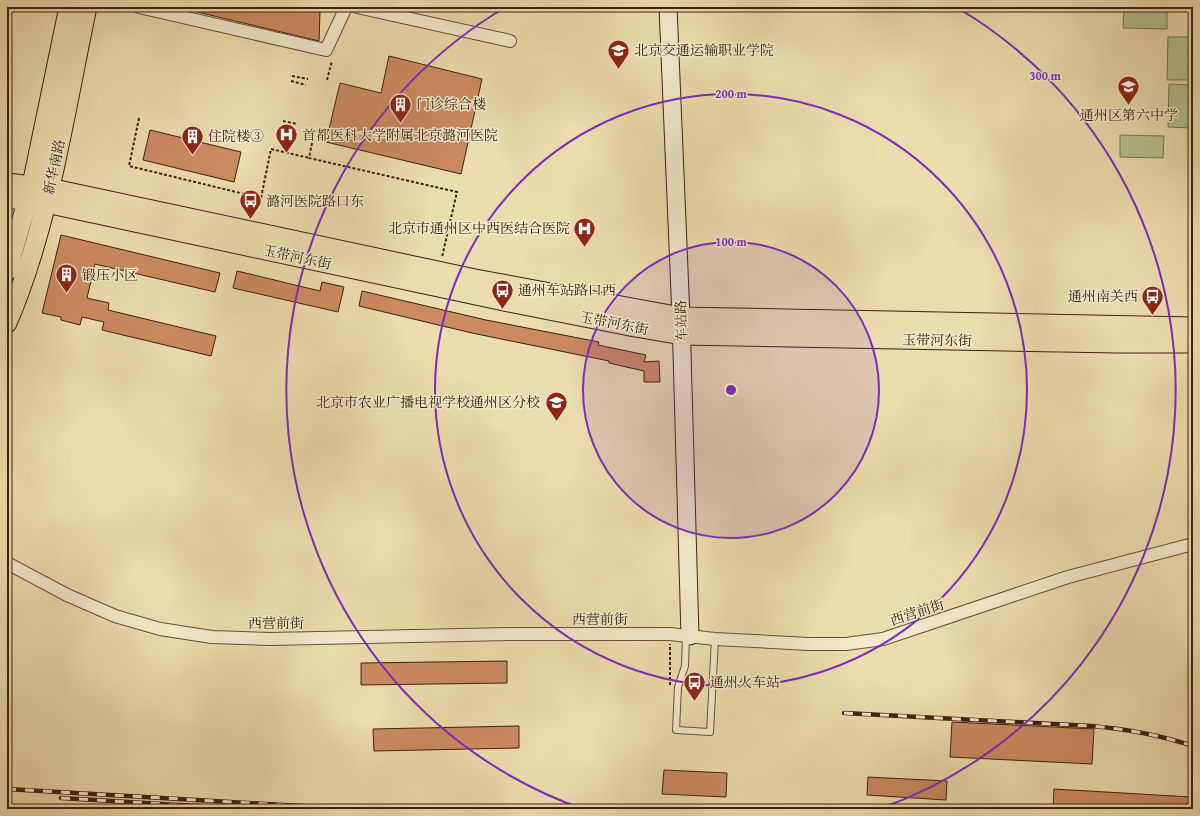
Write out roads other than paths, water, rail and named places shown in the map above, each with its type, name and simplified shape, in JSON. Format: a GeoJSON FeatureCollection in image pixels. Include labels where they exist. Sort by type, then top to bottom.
{"type":"FeatureCollection","features":[{"type":"Feature","properties":{"kind":"main road","name":"新华南路"},"geometry":{"type":"LineString","coordinates":[[7,323],[18,298],[39,194],[69,7]]}},
{"type":"Feature","properties":{"kind":"main road","name":"新华南路"},"geometry":{"type":"LineString","coordinates":[[7,271],[39,194],[87,7]]}},
{"type":"Feature","properties":{"kind":"main road"},"geometry":{"type":"LineString","coordinates":[[7,183],[39,194]]}},
{"type":"Feature","properties":{"kind":"main road"},"geometry":{"type":"LineString","coordinates":[[7,198],[39,194]]}},
{"type":"Feature","properties":{"kind":"main road","name":"玉带河东街"},"geometry":{"type":"LineString","coordinates":[[39,194],[504,301],[643,329],[681,326],[1193,327]]}},
{"type":"Feature","properties":{"kind":"main road","name":"玉带河东街"},"geometry":{"type":"LineString","coordinates":[[681,326],[1117,344],[1193,343]]}},
{"type":"Feature","properties":{"kind":"street"},"geometry":{"type":"LineString","coordinates":[[139,7],[329,55],[346,7]]}},
{"type":"Feature","properties":{"kind":"street"},"geometry":{"type":"LineString","coordinates":[[357,7],[510,41]]}},
{"type":"Feature","properties":{"kind":"street","name":"车站路"},"geometry":{"type":"LineString","coordinates":[[668,7],[681,326],[688,636]]}},
{"type":"Feature","properties":{"kind":"street","name":"西营前街"},"geometry":{"type":"LineString","coordinates":[[7,563],[67,595],[114,616],[160,629],[212,637],[270,639],[510,634],[688,636],[808,644],[846,644],[883,639],[1068,577],[1193,544]]}},
{"type":"Feature","properties":{"kind":"lane"},"geometry":{"type":"LineString","coordinates":[[688,636],[685,666],[678,687],[676,730],[710,732],[715,639]]}},
{"type":"Feature","properties":{"kind":"railway"},"geometry":{"type":"LineString","coordinates":[[844,713],[1091,726],[1143,733],[1193,746]]}},
{"type":"Feature","properties":{"kind":"railway"},"geometry":{"type":"LineString","coordinates":[[7,789],[353,809]]}},
{"type":"Feature","properties":{"kind":"railway"},"geometry":{"type":"LineString","coordinates":[[61,798],[247,809]]}},
{"type":"Feature","properties":{"kind":"place","name":"北京交通运输职业学院"},"geometry":{"type":"Point","coordinates":[619,70]}},
{"type":"Feature","properties":{"kind":"place","name":"通州区第六中学"},"geometry":{"type":"Point","coordinates":[1129,106]}},
{"type":"Feature","properties":{"kind":"place","name":"门诊综合楼"},"geometry":{"type":"Point","coordinates":[401,124]}},
{"type":"Feature","properties":{"kind":"place","name":"首都医科大学附属北京潞河医院"},"geometry":{"type":"Point","coordinates":[287,154]}},
{"type":"Feature","properties":{"kind":"place","name":"住院楼③"},"geometry":{"type":"Point","coordinates":[192,156]}},
{"type":"Feature","properties":{"kind":"place","name":"潞河医院路口东"},"geometry":{"type":"Point","coordinates":[251,220]}},
{"type":"Feature","properties":{"kind":"place","name":"北京市通州区中西医结合医院"},"geometry":{"type":"Point","coordinates":[585,248]}},
{"type":"Feature","properties":{"kind":"place","name":"锻压小区"},"geometry":{"type":"Point","coordinates":[67,294]}},
{"type":"Feature","properties":{"kind":"place","name":"通州车站路口西"},"geometry":{"type":"Point","coordinates":[502,310]}},
{"type":"Feature","properties":{"kind":"place","name":"通州南关西"},"geometry":{"type":"Point","coordinates":[1153,316]}},
{"type":"Feature","properties":{"kind":"place","name":"北京市农业广播电视学校通州区分校"},"geometry":{"type":"Point","coordinates":[556,422]}},
{"type":"Feature","properties":{"kind":"place","name":"通州火车站"},"geometry":{"type":"Point","coordinates":[694,702]}}]}
